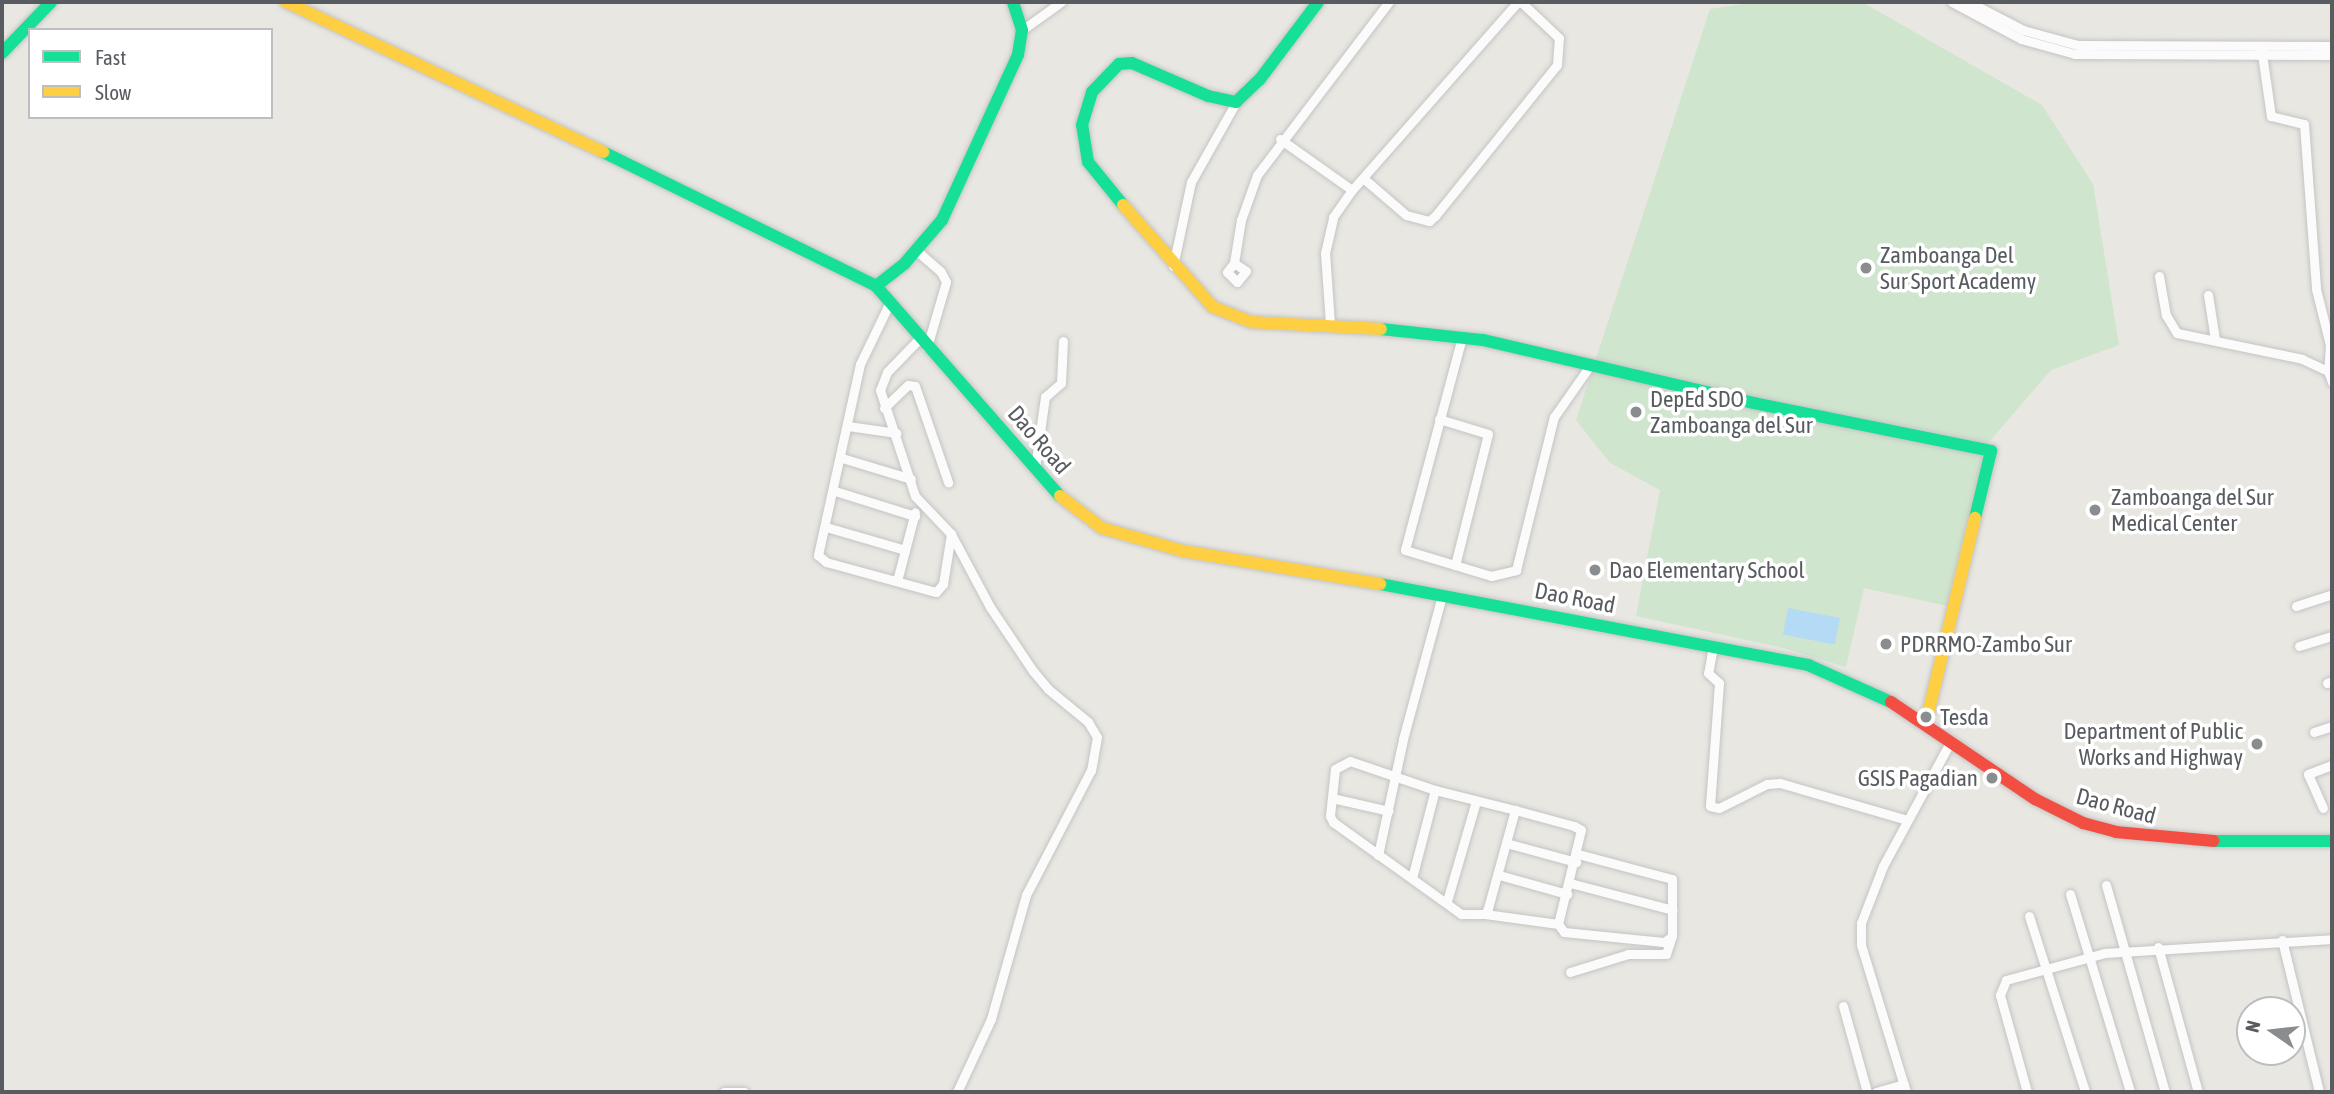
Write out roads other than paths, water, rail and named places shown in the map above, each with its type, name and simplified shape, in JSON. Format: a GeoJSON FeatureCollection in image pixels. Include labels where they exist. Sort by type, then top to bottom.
{"type":"FeatureCollection","features":[{"type":"Feature","properties":{"kind":"street"},"geometry":{"type":"LineString","coordinates":[[2,54],[51,2]]}},
{"type":"Feature","properties":{"kind":"street"},"geometry":{"type":"LineString","coordinates":[[286,2],[790,241],[876,286],[917,251],[942,220],[1016,63],[1022,30],[1013,2]]}},
{"type":"Feature","properties":{"kind":"street"},"geometry":{"type":"LineString","coordinates":[[1022,30],[1061,2]]}},
{"type":"Feature","properties":{"kind":"street"},"geometry":{"type":"LineString","coordinates":[[1173,266],[1191,182],[1236,102],[1260,79],[1318,2]]}},
{"type":"Feature","properties":{"kind":"street"},"geometry":{"type":"LineString","coordinates":[[1234,263],[1248,195],[1280,139],[1390,2]]}},
{"type":"Feature","properties":{"kind":"street"},"geometry":{"type":"LineString","coordinates":[[1331,324],[1325,240],[1333,218],[1352,190],[1520,2],[1559,38],[1558,65],[1429,221],[1406,215],[1363,178]]}},
{"type":"Feature","properties":{"kind":"street"},"geometry":{"type":"LineString","coordinates":[[1952,2],[2021,39],[2075,54],[2332,46]]}},
{"type":"Feature","properties":{"kind":"street"},"geometry":{"type":"LineString","coordinates":[[1969,2],[2024,30],[2078,45],[2261,49],[2332,55]]}},
{"type":"Feature","properties":{"kind":"street"},"geometry":{"type":"LineString","coordinates":[[2261,49],[2271,116],[2304,124],[2316,289],[2330,345],[2328,371],[2332,382]]}},
{"type":"Feature","properties":{"kind":"street"},"geometry":{"type":"LineString","coordinates":[[1236,102],[1125,63],[1102,79],[1085,108],[1081,138],[1088,162],[1173,266],[1203,299],[1235,318],[1462,337],[1589,367],[1992,451],[1926,722]]}},
{"type":"Feature","properties":{"kind":"street"},"geometry":{"type":"LineString","coordinates":[[1280,139],[1352,190]]}},
{"type":"Feature","properties":{"kind":"street"},"geometry":{"type":"LineString","coordinates":[[917,251],[941,272],[946,282],[923,342],[882,381],[884,408],[896,433],[918,501],[951,534],[990,607],[1033,671],[1094,728],[1097,737],[1091,770],[1026,895],[986,1031],[957,1092]]}},
{"type":"Feature","properties":{"kind":"street"},"geometry":{"type":"LineString","coordinates":[[2159,276],[2173,330],[2302,359],[2328,371]]}},
{"type":"Feature","properties":{"kind":"street","name":"Dao Road"},"geometry":{"type":"LineString","coordinates":[[876,286],[1035,468],[1086,520],[1124,536],[1183,551],[1442,595],[1713,646],[1838,675],[1926,722],[2035,799],[2083,823],[2116,832],[2172,840],[2332,841]]}},
{"type":"Feature","properties":{"kind":"street"},"geometry":{"type":"LineString","coordinates":[[2208,295],[2215,339]]}},
{"type":"Feature","properties":{"kind":"street"},"geometry":{"type":"LineString","coordinates":[[890,302],[866,346],[835,492],[818,551],[821,560],[939,591],[951,534]]}},
{"type":"Feature","properties":{"kind":"street"},"geometry":{"type":"LineString","coordinates":[[1462,337],[1405,550],[1500,577],[1516,570],[1554,417],[1589,367]]}},
{"type":"Feature","properties":{"kind":"street"},"geometry":{"type":"LineString","coordinates":[[1035,468],[1045,397],[1062,383],[1063,341]]}},
{"type":"Feature","properties":{"kind":"street"},"geometry":{"type":"LineString","coordinates":[[884,408],[908,386],[915,386],[948,482]]}},
{"type":"Feature","properties":{"kind":"street"},"geometry":{"type":"LineString","coordinates":[[1439,419],[1488,434],[1455,565]]}},
{"type":"Feature","properties":{"kind":"street"},"geometry":{"type":"LineString","coordinates":[[848,426],[896,433]]}},
{"type":"Feature","properties":{"kind":"street"},"geometry":{"type":"LineString","coordinates":[[842,458],[911,479]]}},
{"type":"Feature","properties":{"kind":"street"},"geometry":{"type":"LineString","coordinates":[[835,492],[915,516]]}},
{"type":"Feature","properties":{"kind":"street"},"geometry":{"type":"LineString","coordinates":[[897,581],[918,501]]}},
{"type":"Feature","properties":{"kind":"street"},"geometry":{"type":"LineString","coordinates":[[825,527],[905,550]]}},
{"type":"Feature","properties":{"kind":"street"},"geometry":{"type":"LineString","coordinates":[[2296,606],[2332,594]]}},
{"type":"Feature","properties":{"kind":"street"},"geometry":{"type":"LineString","coordinates":[[1378,855],[1442,595]]}},
{"type":"Feature","properties":{"kind":"street"},"geometry":{"type":"LineString","coordinates":[[2299,646],[2332,636]]}},
{"type":"Feature","properties":{"kind":"street"},"geometry":{"type":"LineString","coordinates":[[1713,646],[1708,673],[1719,683],[1710,806],[1719,808],[1768,784],[1780,783],[1908,820]]}},
{"type":"Feature","properties":{"kind":"street"},"geometry":{"type":"LineString","coordinates":[[2314,732],[2332,726]]}},
{"type":"Feature","properties":{"kind":"street"},"geometry":{"type":"LineString","coordinates":[[1876,1092],[1905,1088],[1860,933],[1866,907],[1908,820],[1951,741]]}},
{"type":"Feature","properties":{"kind":"street"},"geometry":{"type":"LineString","coordinates":[[1558,924],[1583,837],[1579,827],[1435,790],[1350,761],[1340,763],[1335,769],[1330,819],[1447,901],[1461,914],[1485,914],[1558,924],[1564,932],[1671,939]]}},
{"type":"Feature","properties":{"kind":"street"},"geometry":{"type":"LineString","coordinates":[[2323,808],[2308,774],[2332,765]]}},
{"type":"Feature","properties":{"kind":"street"},"geometry":{"type":"LineString","coordinates":[[1412,878],[1435,790]]}},
{"type":"Feature","properties":{"kind":"street"},"geometry":{"type":"LineString","coordinates":[[1332,798],[1389,811]]}},
{"type":"Feature","properties":{"kind":"street"},"geometry":{"type":"LineString","coordinates":[[1447,901],[1476,801]]}},
{"type":"Feature","properties":{"kind":"street"},"geometry":{"type":"LineString","coordinates":[[1485,914],[1499,874],[1515,810]]}},
{"type":"Feature","properties":{"kind":"street"},"geometry":{"type":"LineString","coordinates":[[1507,843],[1672,879],[1671,939],[1666,954],[1628,954],[1570,972]]}},
{"type":"Feature","properties":{"kind":"street"},"geometry":{"type":"LineString","coordinates":[[1499,874],[1567,894]]}},
{"type":"Feature","properties":{"kind":"street"},"geometry":{"type":"LineString","coordinates":[[1570,883],[1673,910]]}},
{"type":"Feature","properties":{"kind":"street"},"geometry":{"type":"LineString","coordinates":[[2106,885],[2165,1092]]}},
{"type":"Feature","properties":{"kind":"street"},"geometry":{"type":"LineString","coordinates":[[2070,894],[2130,1092]]}},
{"type":"Feature","properties":{"kind":"street"},"geometry":{"type":"LineString","coordinates":[[2029,916],[2048,967],[2085,1092]]}},
{"type":"Feature","properties":{"kind":"street"},"geometry":{"type":"LineString","coordinates":[[2027,1092],[2000,985],[2090,955],[2125,950],[2332,939]]}},
{"type":"Feature","properties":{"kind":"street"},"geometry":{"type":"LineString","coordinates":[[2282,940],[2319,1092]]}},
{"type":"Feature","properties":{"kind":"street"},"geometry":{"type":"LineString","coordinates":[[2158,947],[2198,1092]]}},
{"type":"Feature","properties":{"kind":"street"},"geometry":{"type":"LineString","coordinates":[[1843,1006],[1867,1092]]}},
{"type":"Feature","properties":{"kind":"street"},"geometry":{"type":"LineString","coordinates":[[724,1092],[744,1092]]}},
{"type":"Feature","properties":{"kind":"water"},"geometry":{"type":"Polygon","coordinates":[[[1788,608],[1840,618],[1835,645],[1783,635],[1788,608]]]}},
{"type":"Feature","properties":{"kind":"place","name":"Zamboanga Del Sur Sport Academy"},"geometry":{"type":"Point","coordinates":[1866,268]}},
{"type":"Feature","properties":{"kind":"place","name":"DepEd SDO Zamboanga del Sur"},"geometry":{"type":"Point","coordinates":[1636,412]}},
{"type":"Feature","properties":{"kind":"place","name":"Zamboanga del Sur Medical Center"},"geometry":{"type":"Point","coordinates":[2095,510]}},
{"type":"Feature","properties":{"kind":"place","name":"Dao Elementary School"},"geometry":{"type":"Point","coordinates":[1595,570]}},
{"type":"Feature","properties":{"kind":"place","name":"PDRRMO-Zambo Sur"},"geometry":{"type":"Point","coordinates":[1886,644]}},
{"type":"Feature","properties":{"kind":"place","name":"Tesda"},"geometry":{"type":"Point","coordinates":[1926,717]}},
{"type":"Feature","properties":{"kind":"place","name":"Department of Public Works and Highway"},"geometry":{"type":"Point","coordinates":[2257,744]}},
{"type":"Feature","properties":{"kind":"place","name":"GSIS Pagadian"},"geometry":{"type":"Point","coordinates":[1992,778]}}]}
